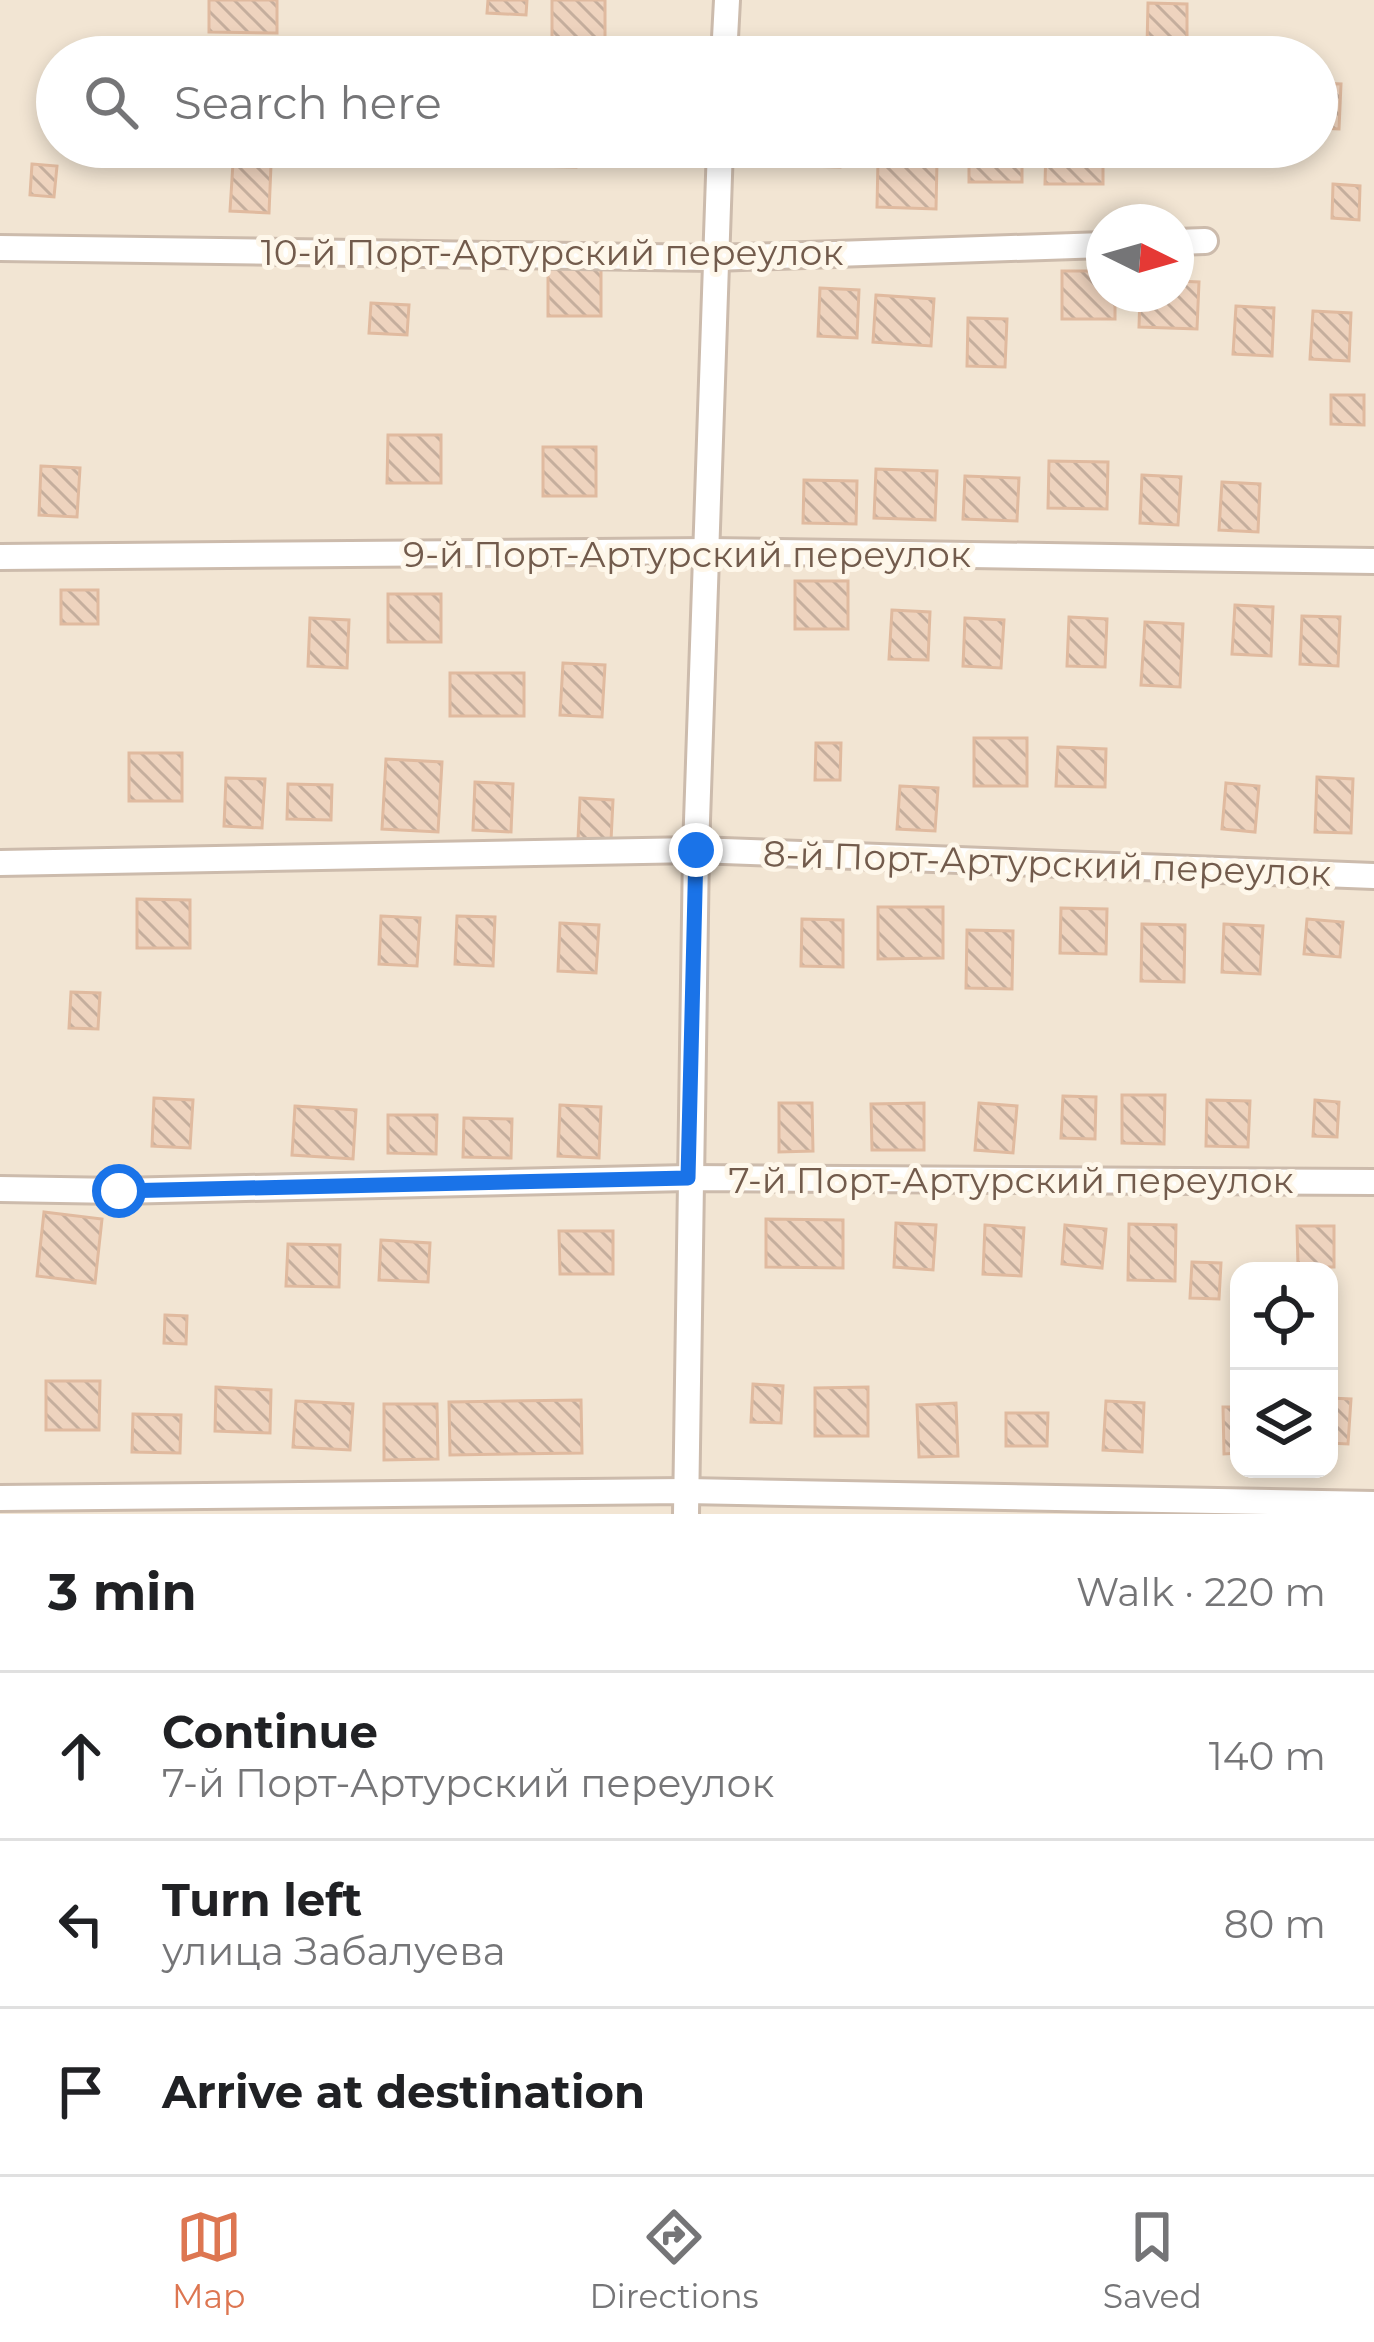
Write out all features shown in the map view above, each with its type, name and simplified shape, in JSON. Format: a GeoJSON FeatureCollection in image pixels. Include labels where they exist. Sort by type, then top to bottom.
{"type":"FeatureCollection","features":[{"type":"Feature","properties":{"kind":"street"},"geometry":{"type":"LineString","coordinates":[[725,36],[727,0]]}},
{"type":"Feature","properties":{"kind":"street"},"geometry":{"type":"LineString","coordinates":[[686,1503],[696,850],[719,168]]}},
{"type":"Feature","properties":{"kind":"street"},"geometry":{"type":"LineString","coordinates":[[1194,242],[1204,242]]}},
{"type":"Feature","properties":{"kind":"street","name":"10-й Порт-Артурский переулок"},"geometry":{"type":"LineString","coordinates":[[0,248],[715,258],[1086,246]]}},
{"type":"Feature","properties":{"kind":"street","name":"9-й Порт-Артурский переулок"},"geometry":{"type":"LineString","coordinates":[[0,557],[708,551],[1374,561]]}},
{"type":"Feature","properties":{"kind":"street","name":"8-й Порт-Артурский переулок"},"geometry":{"type":"LineString","coordinates":[[0,863],[696,850],[1374,876]]}},
{"type":"Feature","properties":{"kind":"street","name":"7-й Порт-Артурский переулок"},"geometry":{"type":"LineString","coordinates":[[0,1190],[688,1178],[1374,1182]]}},
{"type":"Feature","properties":{"kind":"street"},"geometry":{"type":"LineString","coordinates":[[0,1498],[1374,1504]]}},
{"type":"Feature","properties":{"kind":"shaded area"},"geometry":{"type":"Polygon","coordinates":[[[0,0],[1374,0],[1374,1514],[0,1514],[0,0]]]}},
{"type":"Feature","properties":{"kind":"building"},"geometry":{"type":"Polygon","coordinates":[[[209,0],[277,0],[277,33],[209,32],[209,0]]]}},
{"type":"Feature","properties":{"kind":"building"},"geometry":{"type":"Polygon","coordinates":[[[488,0],[527,0],[526,15],[487,13],[488,0]]]}},
{"type":"Feature","properties":{"kind":"building"},"geometry":{"type":"Polygon","coordinates":[[[552,0],[605,0],[605,36],[552,36],[552,0]]]}},
{"type":"Feature","properties":{"kind":"building"},"geometry":{"type":"Polygon","coordinates":[[[1148,3],[1187,4],[1187,36],[1147,36],[1148,3]]]}},
{"type":"Feature","properties":{"kind":"building"},"geometry":{"type":"Polygon","coordinates":[[[1338,84],[1341,84],[1338,129],[1338,84]]]}},
{"type":"Feature","properties":{"kind":"building"},"geometry":{"type":"Polygon","coordinates":[[[32,164],[57,168],[54,197],[30,195],[32,164]]]}},
{"type":"Feature","properties":{"kind":"building"},"geometry":{"type":"Polygon","coordinates":[[[233,168],[271,168],[269,213],[230,211],[233,168]]]}},
{"type":"Feature","properties":{"kind":"building"},"geometry":{"type":"Polygon","coordinates":[[[878,168],[937,168],[936,209],[877,207],[878,168]]]}},
{"type":"Feature","properties":{"kind":"building"},"geometry":{"type":"Polygon","coordinates":[[[969,168],[1022,168],[1022,182],[969,182],[969,168]]]}},
{"type":"Feature","properties":{"kind":"building"},"geometry":{"type":"Polygon","coordinates":[[[1045,168],[1103,168],[1103,184],[1045,184],[1045,168]]]}},
{"type":"Feature","properties":{"kind":"building"},"geometry":{"type":"Polygon","coordinates":[[[1333,184],[1360,186],[1359,220],[1332,218],[1333,184]]]}},
{"type":"Feature","properties":{"kind":"building"},"geometry":{"type":"Polygon","coordinates":[[[548,267],[601,267],[601,316],[548,316],[548,267]]]}},
{"type":"Feature","properties":{"kind":"building"},"geometry":{"type":"Polygon","coordinates":[[[1062,271],[1086,271],[1086,312],[1115,312],[1115,319],[1062,319],[1062,271]]]}},
{"type":"Feature","properties":{"kind":"building"},"geometry":{"type":"Polygon","coordinates":[[[1194,282],[1199,282],[1197,329],[1139,327],[1139,312],[1194,312],[1194,282]]]}},
{"type":"Feature","properties":{"kind":"building"},"geometry":{"type":"Polygon","coordinates":[[[820,288],[859,290],[857,338],[818,336],[820,288]]]}},
{"type":"Feature","properties":{"kind":"building"},"geometry":{"type":"Polygon","coordinates":[[[876,295],[934,299],[931,346],[873,342],[876,295]]]}},
{"type":"Feature","properties":{"kind":"building"},"geometry":{"type":"Polygon","coordinates":[[[371,303],[409,305],[407,335],[369,333],[371,303]]]}},
{"type":"Feature","properties":{"kind":"building"},"geometry":{"type":"Polygon","coordinates":[[[1236,306],[1274,308],[1272,356],[1233,354],[1236,306]]]}},
{"type":"Feature","properties":{"kind":"building"},"geometry":{"type":"Polygon","coordinates":[[[1313,311],[1351,313],[1349,361],[1310,359],[1313,311]]]}},
{"type":"Feature","properties":{"kind":"building"},"geometry":{"type":"Polygon","coordinates":[[[968,318],[1007,319],[1005,367],[967,366],[968,318]]]}},
{"type":"Feature","properties":{"kind":"building"},"geometry":{"type":"Polygon","coordinates":[[[1331,395],[1364,395],[1364,425],[1331,424],[1331,395]]]}},
{"type":"Feature","properties":{"kind":"building"},"geometry":{"type":"Polygon","coordinates":[[[388,435],[441,435],[441,483],[387,483],[388,435]]]}},
{"type":"Feature","properties":{"kind":"building"},"geometry":{"type":"Polygon","coordinates":[[[543,447],[596,447],[596,496],[543,496],[543,447]]]}},
{"type":"Feature","properties":{"kind":"building"},"geometry":{"type":"Polygon","coordinates":[[[1049,461],[1108,462],[1107,509],[1048,508],[1049,461]]]}},
{"type":"Feature","properties":{"kind":"building"},"geometry":{"type":"Polygon","coordinates":[[[41,466],[80,468],[77,517],[39,515],[41,466]]]}},
{"type":"Feature","properties":{"kind":"building"},"geometry":{"type":"Polygon","coordinates":[[[876,469],[937,471],[935,520],[874,518],[876,469]]]}},
{"type":"Feature","properties":{"kind":"building"},"geometry":{"type":"Polygon","coordinates":[[[1142,475],[1181,477],[1178,525],[1140,523],[1142,475]]]}},
{"type":"Feature","properties":{"kind":"building"},"geometry":{"type":"Polygon","coordinates":[[[965,476],[1019,478],[1017,521],[963,519],[965,476]]]}},
{"type":"Feature","properties":{"kind":"building"},"geometry":{"type":"Polygon","coordinates":[[[804,480],[857,481],[856,524],[803,523],[804,480]]]}},
{"type":"Feature","properties":{"kind":"building"},"geometry":{"type":"Polygon","coordinates":[[[1222,482],[1260,484],[1258,532],[1219,530],[1222,482]]]}},
{"type":"Feature","properties":{"kind":"building"},"geometry":{"type":"Polygon","coordinates":[[[795,581],[848,581],[848,629],[795,629],[795,581]]]}},
{"type":"Feature","properties":{"kind":"building"},"geometry":{"type":"Polygon","coordinates":[[[61,590],[98,590],[98,624],[61,624],[61,590]]]}},
{"type":"Feature","properties":{"kind":"building"},"geometry":{"type":"Polygon","coordinates":[[[388,594],[441,594],[441,642],[388,642],[388,594]]]}},
{"type":"Feature","properties":{"kind":"building"},"geometry":{"type":"Polygon","coordinates":[[[1235,605],[1273,607],[1271,656],[1232,654],[1235,605]]]}},
{"type":"Feature","properties":{"kind":"building"},"geometry":{"type":"Polygon","coordinates":[[[892,610],[930,612],[928,660],[889,659],[892,610]]]}},
{"type":"Feature","properties":{"kind":"building"},"geometry":{"type":"Polygon","coordinates":[[[1302,616],[1340,617],[1338,666],[1300,664],[1302,616]]]}},
{"type":"Feature","properties":{"kind":"building"},"geometry":{"type":"Polygon","coordinates":[[[1069,617],[1107,619],[1105,667],[1067,666],[1069,617]]]}},
{"type":"Feature","properties":{"kind":"building"},"geometry":{"type":"Polygon","coordinates":[[[310,618],[349,620],[347,668],[308,666],[310,618]]]}},
{"type":"Feature","properties":{"kind":"building"},"geometry":{"type":"Polygon","coordinates":[[[965,618],[1004,620],[1001,668],[963,666],[965,618]]]}},
{"type":"Feature","properties":{"kind":"building"},"geometry":{"type":"Polygon","coordinates":[[[1145,622],[1183,624],[1180,687],[1141,685],[1145,622]]]}},
{"type":"Feature","properties":{"kind":"building"},"geometry":{"type":"Polygon","coordinates":[[[563,663],[605,665],[602,717],[560,715],[563,663]]]}},
{"type":"Feature","properties":{"kind":"building"},"geometry":{"type":"Polygon","coordinates":[[[450,673],[524,673],[524,716],[450,716],[450,673]]]}},
{"type":"Feature","properties":{"kind":"building"},"geometry":{"type":"Polygon","coordinates":[[[974,738],[1027,738],[1027,786],[974,786],[974,738]]]}},
{"type":"Feature","properties":{"kind":"building"},"geometry":{"type":"Polygon","coordinates":[[[816,743],[841,743],[840,780],[815,780],[816,743]]]}},
{"type":"Feature","properties":{"kind":"building"},"geometry":{"type":"Polygon","coordinates":[[[1058,747],[1106,749],[1105,787],[1056,786],[1058,747]]]}},
{"type":"Feature","properties":{"kind":"building"},"geometry":{"type":"Polygon","coordinates":[[[129,753],[182,753],[182,801],[129,801],[129,753]]]}},
{"type":"Feature","properties":{"kind":"building"},"geometry":{"type":"Polygon","coordinates":[[[386,759],[442,762],[438,832],[382,829],[386,759]]]}},
{"type":"Feature","properties":{"kind":"building"},"geometry":{"type":"Polygon","coordinates":[[[1317,777],[1353,779],[1351,833],[1315,832],[1317,777]]]}},
{"type":"Feature","properties":{"kind":"building"},"geometry":{"type":"Polygon","coordinates":[[[226,778],[265,779],[262,828],[224,826],[226,778]]]}},
{"type":"Feature","properties":{"kind":"building"},"geometry":{"type":"Polygon","coordinates":[[[475,782],[513,784],[511,832],[473,830],[475,782]]]}},
{"type":"Feature","properties":{"kind":"building"},"geometry":{"type":"Polygon","coordinates":[[[1226,783],[1259,786],[1255,832],[1222,829],[1226,783]]]}},
{"type":"Feature","properties":{"kind":"building"},"geometry":{"type":"Polygon","coordinates":[[[288,784],[332,785],[331,820],[287,819],[288,784]]]}},
{"type":"Feature","properties":{"kind":"building"},"geometry":{"type":"Polygon","coordinates":[[[900,786],[938,788],[935,831],[897,829],[900,786]]]}},
{"type":"Feature","properties":{"kind":"building"},"geometry":{"type":"Polygon","coordinates":[[[580,798],[613,800],[611,841],[578,839],[580,798]]]}},
{"type":"Feature","properties":{"kind":"building"},"geometry":{"type":"Polygon","coordinates":[[[137,899],[190,900],[190,948],[137,948],[137,899]]]}},
{"type":"Feature","properties":{"kind":"building"},"geometry":{"type":"Polygon","coordinates":[[[878,907],[943,907],[943,958],[878,959],[878,907]]]}},
{"type":"Feature","properties":{"kind":"building"},"geometry":{"type":"Polygon","coordinates":[[[1061,908],[1107,909],[1106,954],[1060,953],[1061,908]]]}},
{"type":"Feature","properties":{"kind":"building"},"geometry":{"type":"Polygon","coordinates":[[[381,916],[420,918],[417,966],[379,964],[381,916]]]}},
{"type":"Feature","properties":{"kind":"building"},"geometry":{"type":"Polygon","coordinates":[[[457,916],[495,917],[493,966],[455,964],[457,916]]]}},
{"type":"Feature","properties":{"kind":"building"},"geometry":{"type":"Polygon","coordinates":[[[802,919],[843,920],[843,967],[801,966],[802,919]]]}},
{"type":"Feature","properties":{"kind":"building"},"geometry":{"type":"Polygon","coordinates":[[[1307,919],[1343,922],[1340,957],[1304,954],[1307,919]]]}},
{"type":"Feature","properties":{"kind":"building"},"geometry":{"type":"Polygon","coordinates":[[[560,923],[599,925],[596,973],[558,971],[560,923]]]}},
{"type":"Feature","properties":{"kind":"building"},"geometry":{"type":"Polygon","coordinates":[[[1142,924],[1185,925],[1184,982],[1141,981],[1142,924]]]}},
{"type":"Feature","properties":{"kind":"building"},"geometry":{"type":"Polygon","coordinates":[[[1224,924],[1263,926],[1260,974],[1222,972],[1224,924]]]}},
{"type":"Feature","properties":{"kind":"building"},"geometry":{"type":"Polygon","coordinates":[[[967,930],[1013,931],[1012,989],[966,988],[967,930]]]}},
{"type":"Feature","properties":{"kind":"building"},"geometry":{"type":"Polygon","coordinates":[[[71,992],[100,993],[98,1029],[69,1028],[71,992]]]}},
{"type":"Feature","properties":{"kind":"building"},"geometry":{"type":"Polygon","coordinates":[[[1122,1095],[1165,1095],[1164,1144],[1122,1143],[1122,1095]]]}},
{"type":"Feature","properties":{"kind":"building"},"geometry":{"type":"Polygon","coordinates":[[[1063,1096],[1096,1097],[1095,1139],[1061,1138],[1063,1096]]]}},
{"type":"Feature","properties":{"kind":"building"},"geometry":{"type":"Polygon","coordinates":[[[154,1098],[193,1100],[190,1148],[152,1146],[154,1098]]]}},
{"type":"Feature","properties":{"kind":"building"},"geometry":{"type":"Polygon","coordinates":[[[1207,1100],[1250,1101],[1248,1147],[1206,1146],[1207,1100]]]}},
{"type":"Feature","properties":{"kind":"building"},"geometry":{"type":"Polygon","coordinates":[[[1315,1100],[1339,1102],[1337,1137],[1313,1136],[1315,1100]]]}},
{"type":"Feature","properties":{"kind":"building"},"geometry":{"type":"Polygon","coordinates":[[[779,1103],[812,1103],[813,1151],[779,1152],[779,1103]]]}},
{"type":"Feature","properties":{"kind":"building"},"geometry":{"type":"Polygon","coordinates":[[[924,1103],[924,1150],[872,1150],[871,1104],[924,1103]]]}},
{"type":"Feature","properties":{"kind":"building"},"geometry":{"type":"Polygon","coordinates":[[[979,1103],[1017,1106],[1013,1153],[975,1150],[979,1103]]]}},
{"type":"Feature","properties":{"kind":"building"},"geometry":{"type":"Polygon","coordinates":[[[560,1105],[601,1107],[599,1158],[558,1156],[560,1105]]]}},
{"type":"Feature","properties":{"kind":"building"},"geometry":{"type":"Polygon","coordinates":[[[295,1106],[356,1110],[353,1159],[292,1155],[295,1106]]]}},
{"type":"Feature","properties":{"kind":"building"},"geometry":{"type":"Polygon","coordinates":[[[388,1115],[437,1115],[436,1154],[388,1153],[388,1115]]]}},
{"type":"Feature","properties":{"kind":"building"},"geometry":{"type":"Polygon","coordinates":[[[464,1118],[512,1119],[511,1158],[463,1157],[464,1118]]]}},
{"type":"Feature","properties":{"kind":"building"},"geometry":{"type":"Polygon","coordinates":[[[44,1212],[102,1219],[95,1283],[37,1276],[44,1212]]]}},
{"type":"Feature","properties":{"kind":"building"},"geometry":{"type":"Polygon","coordinates":[[[766,1219],[843,1220],[843,1268],[766,1267],[766,1219]]]}},
{"type":"Feature","properties":{"kind":"building"},"geometry":{"type":"Polygon","coordinates":[[[896,1223],[936,1225],[933,1270],[894,1267],[896,1223]]]}},
{"type":"Feature","properties":{"kind":"building"},"geometry":{"type":"Polygon","coordinates":[[[1129,1224],[1176,1225],[1175,1281],[1128,1280],[1129,1224]]]}},
{"type":"Feature","properties":{"kind":"building"},"geometry":{"type":"Polygon","coordinates":[[[985,1225],[1024,1228],[1021,1276],[983,1274],[985,1225]]]}},
{"type":"Feature","properties":{"kind":"building"},"geometry":{"type":"Polygon","coordinates":[[[1065,1225],[1106,1229],[1102,1268],[1062,1264],[1065,1225]]]}},
{"type":"Feature","properties":{"kind":"building"},"geometry":{"type":"Polygon","coordinates":[[[1297,1226],[1334,1226],[1334,1262],[1298,1262],[1297,1226]]]}},
{"type":"Feature","properties":{"kind":"building"},"geometry":{"type":"Polygon","coordinates":[[[559,1231],[613,1231],[613,1274],[560,1274],[559,1231]]]}},
{"type":"Feature","properties":{"kind":"building"},"geometry":{"type":"Polygon","coordinates":[[[381,1240],[430,1243],[428,1282],[379,1280],[381,1240]]]}},
{"type":"Feature","properties":{"kind":"building"},"geometry":{"type":"Polygon","coordinates":[[[288,1244],[340,1245],[339,1287],[286,1286],[288,1244]]]}},
{"type":"Feature","properties":{"kind":"building"},"geometry":{"type":"Polygon","coordinates":[[[1192,1262],[1221,1263],[1219,1299],[1190,1298],[1192,1262]]]}},
{"type":"Feature","properties":{"kind":"building"},"geometry":{"type":"Polygon","coordinates":[[[165,1315],[187,1316],[186,1344],[164,1343],[165,1315]]]}},
{"type":"Feature","properties":{"kind":"building"},"geometry":{"type":"Polygon","coordinates":[[[46,1381],[100,1381],[99,1430],[46,1430],[46,1381]]]}},
{"type":"Feature","properties":{"kind":"building"},"geometry":{"type":"Polygon","coordinates":[[[753,1384],[783,1386],[781,1423],[751,1422],[753,1384]]]}},
{"type":"Feature","properties":{"kind":"building"},"geometry":{"type":"Polygon","coordinates":[[[216,1387],[271,1390],[270,1433],[215,1431],[216,1387]]]}},
{"type":"Feature","properties":{"kind":"building"},"geometry":{"type":"Polygon","coordinates":[[[868,1387],[868,1436],[815,1436],[815,1388],[868,1387]]]}},
{"type":"Feature","properties":{"kind":"building"},"geometry":{"type":"Polygon","coordinates":[[[1338,1398],[1351,1399],[1348,1444],[1338,1443],[1338,1398]]]}},
{"type":"Feature","properties":{"kind":"building"},"geometry":{"type":"Polygon","coordinates":[[[581,1400],[582,1453],[450,1455],[449,1402],[581,1400]]]}},
{"type":"Feature","properties":{"kind":"building"},"geometry":{"type":"Polygon","coordinates":[[[296,1401],[353,1404],[350,1450],[293,1447],[296,1401]]]}},
{"type":"Feature","properties":{"kind":"building"},"geometry":{"type":"Polygon","coordinates":[[[1106,1401],[1144,1403],[1142,1452],[1103,1450],[1106,1401]]]}},
{"type":"Feature","properties":{"kind":"building"},"geometry":{"type":"Polygon","coordinates":[[[956,1403],[958,1456],[919,1457],[917,1405],[956,1403]]]}},
{"type":"Feature","properties":{"kind":"building"},"geometry":{"type":"Polygon","coordinates":[[[384,1404],[437,1404],[438,1459],[384,1460],[384,1404]]]}},
{"type":"Feature","properties":{"kind":"building"},"geometry":{"type":"Polygon","coordinates":[[[1223,1407],[1230,1407],[1230,1454],[1224,1454],[1223,1407]]]}},
{"type":"Feature","properties":{"kind":"building"},"geometry":{"type":"Polygon","coordinates":[[[1006,1413],[1048,1413],[1047,1446],[1006,1446],[1006,1413]]]}},
{"type":"Feature","properties":{"kind":"building"},"geometry":{"type":"Polygon","coordinates":[[[133,1414],[181,1415],[180,1453],[132,1452],[133,1414]]]}},
{"type":"Feature","properties":{"kind":"route"},"geometry":{"type":"LineString","coordinates":[[119,1191],[688,1178],[696,850]]}}]}
